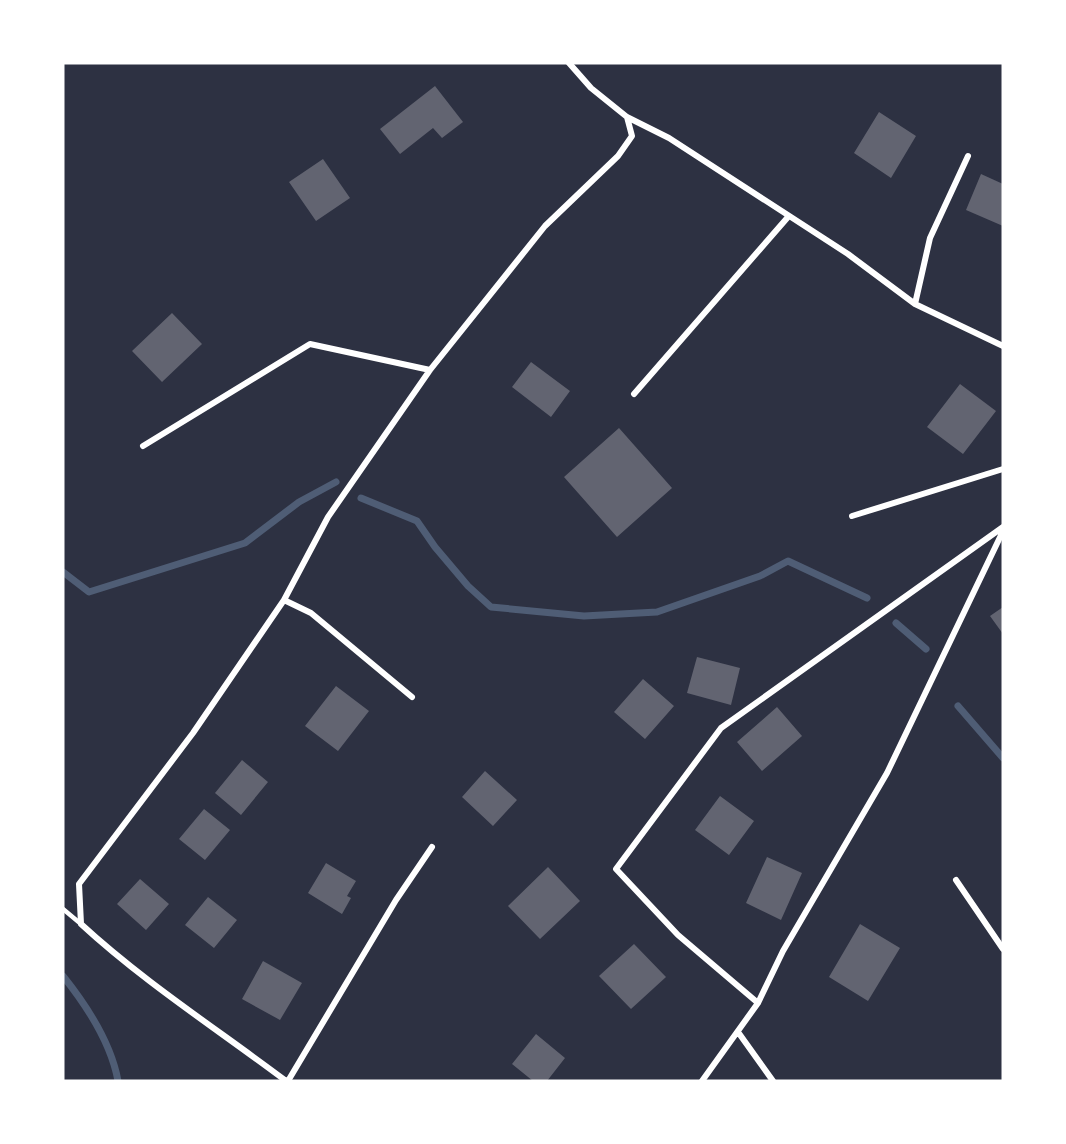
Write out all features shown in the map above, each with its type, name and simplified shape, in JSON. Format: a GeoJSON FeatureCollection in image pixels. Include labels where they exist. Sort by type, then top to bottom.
{"type":"FeatureCollection","features":[{"type":"Feature","properties":{"kind":"street"},"geometry":{"type":"LineString","coordinates":[[569,63],[591,88],[627,117],[669,138],[788,218],[848,255],[915,304],[1003,346]]}},
{"type":"Feature","properties":{"kind":"street"},"geometry":{"type":"LineString","coordinates":[[432,847],[396,900],[287,1081],[123,963],[81,924],[79,884],[193,733],[284,600],[328,517],[430,370],[545,226],[618,156],[632,136],[627,117]]}},
{"type":"Feature","properties":{"kind":"street"},"geometry":{"type":"LineString","coordinates":[[915,304],[930,238],[968,156]]}},
{"type":"Feature","properties":{"kind":"street"},"geometry":{"type":"LineString","coordinates":[[634,394],[788,218]]}},
{"type":"Feature","properties":{"kind":"street"},"geometry":{"type":"LineString","coordinates":[[143,446],[310,344],[430,370]]}},
{"type":"Feature","properties":{"kind":"street"},"geometry":{"type":"LineString","coordinates":[[852,516],[1003,469]]}},
{"type":"Feature","properties":{"kind":"street"},"geometry":{"type":"LineString","coordinates":[[758,1003],[678,935],[616,869],[721,728],[1003,529]]}},
{"type":"Feature","properties":{"kind":"street"},"geometry":{"type":"LineString","coordinates":[[702,1081],[758,1003],[783,951],[886,774],[1003,529]]}},
{"type":"Feature","properties":{"kind":"street"},"geometry":{"type":"LineString","coordinates":[[284,600],[310,613],[412,697]]}},
{"type":"Feature","properties":{"kind":"street"},"geometry":{"type":"LineString","coordinates":[[956,880],[1003,949]]}},
{"type":"Feature","properties":{"kind":"street"},"geometry":{"type":"LineString","coordinates":[[738,1032],[773,1081]]}},
{"type":"Feature","properties":{"kind":"lane"},"geometry":{"type":"LineString","coordinates":[[63,909],[81,924]]}},
{"type":"Feature","properties":{"kind":"building"},"geometry":{"type":"Polygon","coordinates":[[[435,86],[463,122],[442,138],[433,128],[400,154],[380,129],[435,86]]]}},
{"type":"Feature","properties":{"kind":"building"},"geometry":{"type":"Polygon","coordinates":[[[879,112],[916,136],[891,178],[854,153],[879,112]]]}},
{"type":"Feature","properties":{"kind":"building"},"geometry":{"type":"Polygon","coordinates":[[[323,159],[350,198],[316,221],[289,182],[323,159]]]}},
{"type":"Feature","properties":{"kind":"building"},"geometry":{"type":"Polygon","coordinates":[[[981,174],[1003,184],[1003,226],[966,210],[981,174]]]}},
{"type":"Feature","properties":{"kind":"building"},"geometry":{"type":"Polygon","coordinates":[[[172,313],[202,344],[162,382],[132,351],[172,313]]]}},
{"type":"Feature","properties":{"kind":"building"},"geometry":{"type":"Polygon","coordinates":[[[531,362],[570,391],[551,417],[512,387],[531,362]]]}},
{"type":"Feature","properties":{"kind":"building"},"geometry":{"type":"Polygon","coordinates":[[[960,384],[996,411],[963,454],[927,427],[960,384]]]}},
{"type":"Feature","properties":{"kind":"building"},"geometry":{"type":"Polygon","coordinates":[[[619,428],[672,488],[617,537],[564,477],[619,428]]]}},
{"type":"Feature","properties":{"kind":"building"},"geometry":{"type":"Polygon","coordinates":[[[1003,607],[1003,634],[990,616],[1003,607]]]}},
{"type":"Feature","properties":{"kind":"building"},"geometry":{"type":"Polygon","coordinates":[[[697,657],[740,668],[731,705],[687,693],[697,657]]]}},
{"type":"Feature","properties":{"kind":"building"},"geometry":{"type":"Polygon","coordinates":[[[643,679],[674,706],[645,739],[614,712],[643,679]]]}},
{"type":"Feature","properties":{"kind":"building"},"geometry":{"type":"Polygon","coordinates":[[[336,686],[369,711],[338,751],[305,726],[336,686]]]}},
{"type":"Feature","properties":{"kind":"building"},"geometry":{"type":"Polygon","coordinates":[[[777,707],[802,736],[762,771],[737,742],[777,707]]]}},
{"type":"Feature","properties":{"kind":"building"},"geometry":{"type":"Polygon","coordinates":[[[242,760],[268,782],[241,815],[215,793],[242,760]]]}},
{"type":"Feature","properties":{"kind":"building"},"geometry":{"type":"Polygon","coordinates":[[[485,771],[517,800],[493,826],[462,797],[485,771]]]}},
{"type":"Feature","properties":{"kind":"building"},"geometry":{"type":"Polygon","coordinates":[[[720,796],[754,821],[729,855],[695,830],[720,796]]]}},
{"type":"Feature","properties":{"kind":"building"},"geometry":{"type":"Polygon","coordinates":[[[204,809],[230,830],[205,860],[179,839],[204,809]]]}},
{"type":"Feature","properties":{"kind":"building"},"geometry":{"type":"Polygon","coordinates":[[[767,857],[802,873],[781,920],[746,903],[767,857]]]}},
{"type":"Feature","properties":{"kind":"building"},"geometry":{"type":"Polygon","coordinates":[[[326,863],[356,881],[347,896],[351,898],[342,914],[308,893],[326,863]]]}},
{"type":"Feature","properties":{"kind":"building"},"geometry":{"type":"Polygon","coordinates":[[[548,867],[580,901],[540,939],[508,906],[548,867]]]}},
{"type":"Feature","properties":{"kind":"building"},"geometry":{"type":"Polygon","coordinates":[[[140,879],[169,904],[146,930],[117,904],[140,879]]]}},
{"type":"Feature","properties":{"kind":"building"},"geometry":{"type":"Polygon","coordinates":[[[208,897],[237,920],[214,948],[185,925],[208,897]]]}},
{"type":"Feature","properties":{"kind":"building"},"geometry":{"type":"Polygon","coordinates":[[[860,924],[900,948],[868,1001],[829,977],[860,924]]]}},
{"type":"Feature","properties":{"kind":"building"},"geometry":{"type":"Polygon","coordinates":[[[634,944],[666,977],[631,1009],[599,976],[634,944]]]}},
{"type":"Feature","properties":{"kind":"building"},"geometry":{"type":"Polygon","coordinates":[[[263,961],[302,983],[280,1020],[242,999],[263,961]]]}},
{"type":"Feature","properties":{"kind":"building"},"geometry":{"type":"Polygon","coordinates":[[[536,1034],[565,1058],[547,1081],[533,1081],[512,1064],[536,1034]]]}},
{"type":"Feature","properties":{"kind":"waterway"},"geometry":{"type":"LineString","coordinates":[[63,572],[89,592],[245,543],[299,502],[336,482]]}},
{"type":"Feature","properties":{"kind":"waterway"},"geometry":{"type":"LineString","coordinates":[[361,498],[417,521],[435,547],[468,586],[491,607],[584,616],[657,612],[760,576],[788,561],[867,598]]}},
{"type":"Feature","properties":{"kind":"waterway"},"geometry":{"type":"LineString","coordinates":[[896,623],[926,649]]}},
{"type":"Feature","properties":{"kind":"waterway"},"geometry":{"type":"LineString","coordinates":[[958,706],[1003,758]]}},
{"type":"Feature","properties":{"kind":"waterway"},"geometry":{"type":"LineString","coordinates":[[63,976],[97,1025],[110,1052],[118,1081]]}}]}
